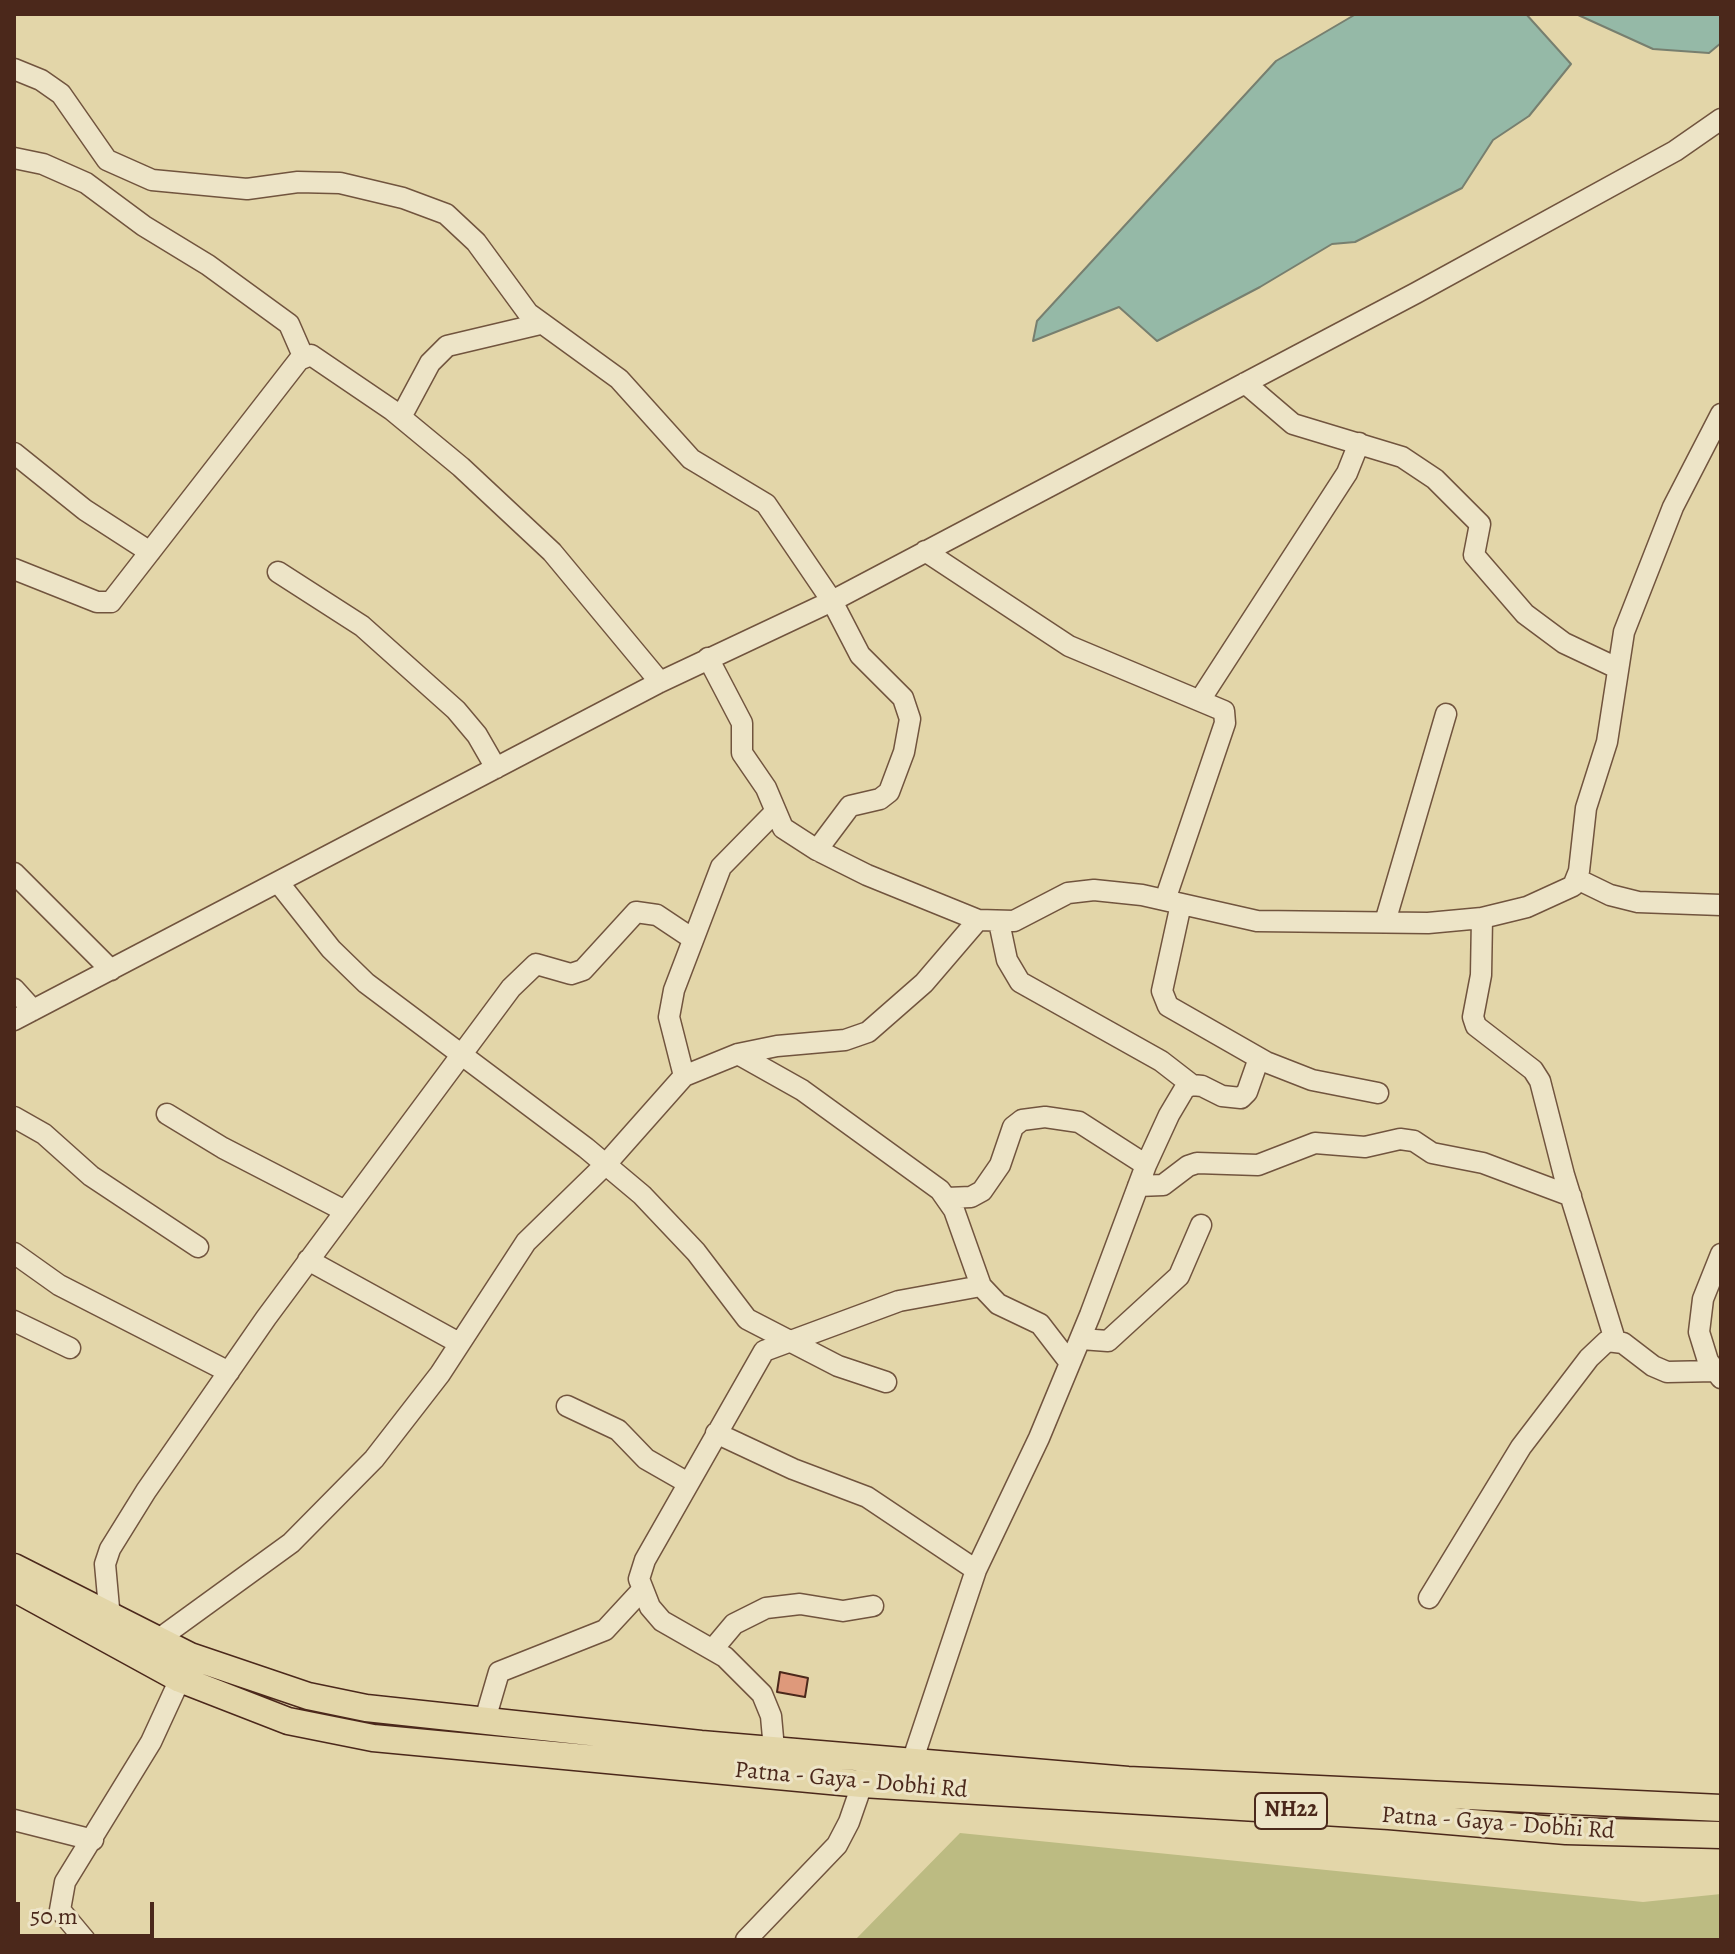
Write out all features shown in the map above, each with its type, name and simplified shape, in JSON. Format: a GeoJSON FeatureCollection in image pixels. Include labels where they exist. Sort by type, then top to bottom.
{"type":"FeatureCollection","features":[{"type":"Feature","properties":{"kind":"main road","name":"Patna - Gaya - Dobhi Rd"},"geometry":{"type":"LineString","coordinates":[[14,1567],[110,1619],[190,1656],[308,1696],[484,1723],[1128,1780],[1721,1808]]}},
{"type":"Feature","properties":{"kind":"main road","name":"Patna - Gaya - Dobhi Rd"},"geometry":{"type":"LineString","coordinates":[[14,1588],[180,1679],[288,1721],[373,1738],[862,1784],[1389,1816],[1566,1831],[1721,1835]]}},
{"type":"Feature","properties":{"kind":"street"},"geometry":{"type":"LineString","coordinates":[[14,69],[41,80],[61,94],[107,160],[152,180],[247,189],[298,182],[340,183],[403,198],[446,214],[476,242],[515,299],[540,324],[619,379],[691,459],[766,504],[832,601],[860,655],[903,698],[911,728],[889,792],[880,799],[850,806],[817,850]]}},
{"type":"Feature","properties":{"kind":"street"},"geometry":{"type":"LineString","coordinates":[[14,1020],[660,682],[832,601],[1661,159],[1721,119]]}},
{"type":"Feature","properties":{"kind":"street"},"geometry":{"type":"LineString","coordinates":[[14,158],[43,164],[86,183],[144,226],[220,272],[289,324],[303,356]]}},
{"type":"Feature","properties":{"kind":"street"},"geometry":{"type":"LineString","coordinates":[[401,417],[430,363],[447,346],[540,324]]}},
{"type":"Feature","properties":{"kind":"street"},"geometry":{"type":"LineString","coordinates":[[303,356],[319,358],[401,417],[461,467],[552,552],[660,682]]}},
{"type":"Feature","properties":{"kind":"street"},"geometry":{"type":"LineString","coordinates":[[14,569],[107,603],[115,599],[303,356]]}},
{"type":"Feature","properties":{"kind":"street"},"geometry":{"type":"LineString","coordinates":[[1245,383],[1293,424],[1402,457],[1435,479],[1480,524],[1474,555],[1525,614],[1564,643],[1617,668]]}},
{"type":"Feature","properties":{"kind":"street"},"geometry":{"type":"LineString","coordinates":[[708,658],[742,723],[742,753],[766,788],[774,813],[783,828],[817,850],[909,893],[978,920],[1014,921],[1054,899],[1079,890],[1173,902],[1257,921],[1437,923],[1482,918],[1568,890],[1577,879],[1586,808],[1607,742],[1624,632],[1643,577],[1717,427]]}},
{"type":"Feature","properties":{"kind":"street"},"geometry":{"type":"LineString","coordinates":[[1200,700],[1347,473],[1359,443]]}},
{"type":"Feature","properties":{"kind":"street"},"geometry":{"type":"LineString","coordinates":[[14,453],[76,503],[150,552]]}},
{"type":"Feature","properties":{"kind":"street"},"geometry":{"type":"LineString","coordinates":[[925,551],[1069,646],[1220,708],[1226,716],[1173,902],[1164,972],[1164,1001],[1259,1058],[1312,1080],[1378,1093]]}},
{"type":"Feature","properties":{"kind":"street"},"geometry":{"type":"LineString","coordinates":[[278,572],[362,626],[467,723],[496,768]]}},
{"type":"Feature","properties":{"kind":"street"},"geometry":{"type":"LineString","coordinates":[[1385,922],[1446,714]]}},
{"type":"Feature","properties":{"kind":"street"},"geometry":{"type":"LineString","coordinates":[[684,1076],[669,1017],[674,990],[721,867],[774,813]]}},
{"type":"Feature","properties":{"kind":"street"},"geometry":{"type":"LineString","coordinates":[[14,873],[111,970]]}},
{"type":"Feature","properties":{"kind":"street"},"geometry":{"type":"LineString","coordinates":[[1577,879],[1610,895],[1638,902],[1721,905]]}},
{"type":"Feature","properties":{"kind":"street"},"geometry":{"type":"LineString","coordinates":[[278,882],[348,967],[606,1164],[669,1222],[737,1310],[756,1326],[855,1374],[886,1382]]}},
{"type":"Feature","properties":{"kind":"street"},"geometry":{"type":"LineString","coordinates":[[110,1619],[105,1564],[110,1549],[308,1260],[525,973],[536,964],[571,974],[583,970],[636,912],[657,915],[693,939]]}},
{"type":"Feature","properties":{"kind":"street"},"geometry":{"type":"LineString","coordinates":[[1482,918],[1481,975],[1473,1017],[1476,1026],[1533,1070],[1540,1081],[1615,1340]]}},
{"type":"Feature","properties":{"kind":"street"},"geometry":{"type":"LineString","coordinates":[[156,1641],[275,1556],[325,1510],[388,1443],[526,1242],[606,1164],[684,1076],[738,1054],[777,1046],[845,1040],[868,1032],[904,1004],[978,920]]}},
{"type":"Feature","properties":{"kind":"street"},"geometry":{"type":"LineString","coordinates":[[999,922],[1007,960],[1020,982],[1161,1061],[1192,1085],[1222,1096],[1241,1098],[1247,1092],[1259,1058]]}},
{"type":"Feature","properties":{"kind":"street"},"geometry":{"type":"LineString","coordinates":[[14,989],[33,1010]]}},
{"type":"Feature","properties":{"kind":"street"},"geometry":{"type":"LineString","coordinates":[[738,1054],[802,1090],[947,1198],[981,1286],[998,1304],[1040,1324],[1070,1363]]}},
{"type":"Feature","properties":{"kind":"street"},"geometry":{"type":"LineString","coordinates":[[912,1762],[976,1570],[1081,1339],[1146,1165],[1176,1101],[1192,1085]]}},
{"type":"Feature","properties":{"kind":"street"},"geometry":{"type":"LineString","coordinates":[[167,1114],[231,1152],[345,1211]]}},
{"type":"Feature","properties":{"kind":"street"},"geometry":{"type":"LineString","coordinates":[[14,1117],[32,1125],[91,1176],[198,1247]]}},
{"type":"Feature","properties":{"kind":"street"},"geometry":{"type":"LineString","coordinates":[[947,1198],[971,1197],[982,1191],[1000,1165],[1013,1127],[1022,1120],[1045,1117],[1079,1122],[1146,1165]]}},
{"type":"Feature","properties":{"kind":"street"},"geometry":{"type":"LineString","coordinates":[[1138,1186],[1163,1185],[1197,1163],[1258,1165],[1315,1143],[1365,1147],[1400,1139],[1414,1141],[1432,1153],[1483,1163],[1571,1196]]}},
{"type":"Feature","properties":{"kind":"street"},"geometry":{"type":"LineString","coordinates":[[1081,1339],[1108,1341],[1179,1276],[1201,1225]]}},
{"type":"Feature","properties":{"kind":"street"},"geometry":{"type":"LineString","coordinates":[[14,1253],[59,1285],[229,1372]]}},
{"type":"Feature","properties":{"kind":"street"},"geometry":{"type":"LineString","coordinates":[[1718,1374],[1703,1347],[1700,1316],[1708,1280],[1721,1254]]}},
{"type":"Feature","properties":{"kind":"street"},"geometry":{"type":"LineString","coordinates":[[308,1260],[459,1343]]}},
{"type":"Feature","properties":{"kind":"street"},"geometry":{"type":"LineString","coordinates":[[774,1749],[768,1703],[725,1657],[662,1621],[642,1590],[639,1579],[645,1560],[764,1351],[899,1301],[981,1286]]}},
{"type":"Feature","properties":{"kind":"street"},"geometry":{"type":"LineString","coordinates":[[14,1321],[70,1348]]}},
{"type":"Feature","properties":{"kind":"street"},"geometry":{"type":"LineString","coordinates":[[1429,1598],[1521,1447],[1589,1358],[1607,1341],[1615,1340],[1667,1372],[1718,1374]]}},
{"type":"Feature","properties":{"kind":"street"},"geometry":{"type":"LineString","coordinates":[[567,1406],[618,1430],[646,1459],[688,1483]]}},
{"type":"Feature","properties":{"kind":"street"},"geometry":{"type":"LineString","coordinates":[[716,1433],[793,1469],[867,1497],[944,1553],[976,1570]]}},
{"type":"Feature","properties":{"kind":"street"},"geometry":{"type":"LineString","coordinates":[[484,1723],[499,1672],[605,1630],[642,1590]]}},
{"type":"Feature","properties":{"kind":"street"},"geometry":{"type":"LineString","coordinates":[[713,1649],[734,1624],[766,1608],[800,1604],[843,1611],[873,1606]]}},
{"type":"Feature","properties":{"kind":"street"},"geometry":{"type":"LineString","coordinates":[[85,1940],[60,1910],[61,1895],[151,1742],[180,1679]]}},
{"type":"Feature","properties":{"kind":"street"},"geometry":{"type":"LineString","coordinates":[[746,1940],[837,1845],[871,1758]]}},
{"type":"Feature","properties":{"kind":"street"},"geometry":{"type":"LineString","coordinates":[[14,1820],[93,1840]]}},
{"type":"Feature","properties":{"kind":"shaded area"},"geometry":{"type":"Polygon","coordinates":[[[1356,14],[1526,14],[1571,64],[1529,116],[1493,140],[1462,188],[1355,242],[1332,244],[1260,287],[1157,341],[1119,307],[1033,341],[1037,321],[1276,61],[1356,14]]]}},
{"type":"Feature","properties":{"kind":"shaded area"},"geometry":{"type":"Polygon","coordinates":[[[1576,14],[1721,14],[1721,43],[1709,53],[1653,49],[1576,14]]]}},
{"type":"Feature","properties":{"kind":"shaded area"},"geometry":{"type":"Polygon","coordinates":[[[960,1833],[1643,1902],[1721,1894],[1721,1940],[855,1940],[960,1833]]]}},
{"type":"Feature","properties":{"kind":"building"},"geometry":{"type":"Polygon","coordinates":[[[780,1672],[808,1678],[805,1697],[777,1692],[780,1672]]]}}]}
